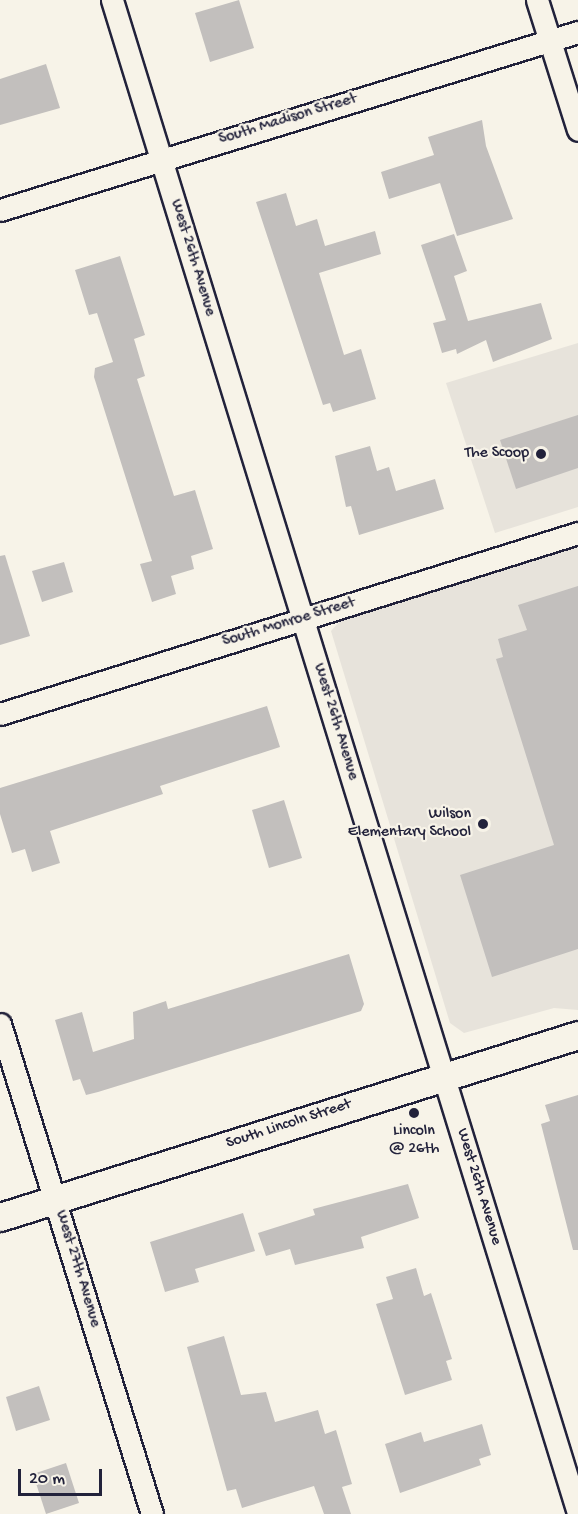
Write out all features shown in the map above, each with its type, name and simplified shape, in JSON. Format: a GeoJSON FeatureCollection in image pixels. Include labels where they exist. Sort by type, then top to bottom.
{"type":"FeatureCollection","features":[{"type":"Feature","properties":{"kind":"street","name":"West 26th Avenue"},"geometry":{"type":"LineString","coordinates":[[112,0],[578,1514]]}},
{"type":"Feature","properties":{"kind":"street"},"geometry":{"type":"LineString","coordinates":[[537,0],[578,130]]}},
{"type":"Feature","properties":{"kind":"street","name":"South Madison Street"},"geometry":{"type":"LineString","coordinates":[[0,210],[161,158],[578,32]]}},
{"type":"Feature","properties":{"kind":"street","name":"South Monroe Street"},"geometry":{"type":"LineString","coordinates":[[0,714],[578,533]]}},
{"type":"Feature","properties":{"kind":"street","name":"West 27th Avenue"},"geometry":{"type":"LineString","coordinates":[[0,1024],[152,1514]]}},
{"type":"Feature","properties":{"kind":"street","name":"South Lincoln Street"},"geometry":{"type":"LineString","coordinates":[[0,1216],[578,1035]]}},
{"type":"Feature","properties":{"kind":"shaded area"},"geometry":{"type":"Polygon","coordinates":[[[578,343],[578,507],[495,533],[446,383],[578,343]]]}},
{"type":"Feature","properties":{"kind":"shaded area","name":"Wilson Elementary School"},"geometry":{"type":"Polygon","coordinates":[[[578,546],[578,1010],[554,1008],[464,1033],[450,1023],[331,631],[340,621],[578,546]]]}},
{"type":"Feature","properties":{"kind":"building"},"geometry":{"type":"Polygon","coordinates":[[[239,0],[254,48],[210,62],[195,13],[239,0]]]}},
{"type":"Feature","properties":{"kind":"building"},"geometry":{"type":"Polygon","coordinates":[[[46,64],[60,108],[0,125],[0,79],[46,64]]]}},
{"type":"Feature","properties":{"kind":"building"},"geometry":{"type":"Polygon","coordinates":[[[482,120],[486,146],[513,219],[457,236],[440,183],[389,199],[381,172],[434,155],[428,137],[482,120]]]}},
{"type":"Feature","properties":{"kind":"building"},"geometry":{"type":"Polygon","coordinates":[[[286,193],[296,226],[317,219],[325,246],[375,231],[381,254],[319,273],[344,355],[361,349],[376,399],[333,412],[330,403],[323,405],[256,202],[286,193]]]}},
{"type":"Feature","properties":{"kind":"building"},"geometry":{"type":"Polygon","coordinates":[[[454,234],[467,271],[454,276],[468,321],[541,303],[552,339],[493,362],[486,340],[457,354],[456,349],[442,353],[433,323],[446,320],[421,245],[454,234]]]}},
{"type":"Feature","properties":{"kind":"building"},"geometry":{"type":"Polygon","coordinates":[[[120,256],[145,335],[134,339],[145,376],[137,379],[174,496],[195,490],[213,549],[191,556],[194,569],[171,576],[176,594],[152,602],[140,564],[152,561],[94,377],[95,368],[113,362],[97,313],[89,315],[75,270],[120,256]]]}},
{"type":"Feature","properties":{"kind":"building","name":"The Scoop"},"geometry":{"type":"Polygon","coordinates":[[[578,415],[578,468],[516,489],[500,440],[578,415]]]}},
{"type":"Feature","properties":{"kind":"building"},"geometry":{"type":"Polygon","coordinates":[[[370,446],[377,471],[389,467],[396,491],[435,479],[444,509],[359,535],[351,506],[346,507],[335,456],[370,446]]]}},
{"type":"Feature","properties":{"kind":"building"},"geometry":{"type":"Polygon","coordinates":[[[5,555],[30,636],[0,645],[0,556],[5,555]]]}},
{"type":"Feature","properties":{"kind":"building"},"geometry":{"type":"Polygon","coordinates":[[[64,562],[73,592],[42,602],[32,571],[64,562]]]}},
{"type":"Feature","properties":{"kind":"building"},"geometry":{"type":"Polygon","coordinates":[[[578,586],[578,949],[492,977],[460,875],[554,845],[496,659],[503,657],[498,639],[527,630],[518,605],[578,586]]]}},
{"type":"Feature","properties":{"kind":"building"},"geometry":{"type":"Polygon","coordinates":[[[267,706],[280,747],[160,786],[163,794],[50,831],[60,863],[32,872],[25,849],[12,853],[0,814],[0,788],[267,706]]]}},
{"type":"Feature","properties":{"kind":"building"},"geometry":{"type":"Polygon","coordinates":[[[284,800],[302,858],[269,868],[252,810],[284,800]]]}},
{"type":"Feature","properties":{"kind":"building"},"geometry":{"type":"Polygon","coordinates":[[[349,954],[364,1004],[361,1011],[86,1095],[80,1079],[73,1081],[55,1020],[82,1012],[93,1052],[134,1039],[133,1012],[166,1001],[168,1009],[349,954]]]}},
{"type":"Feature","properties":{"kind":"building"},"geometry":{"type":"Polygon","coordinates":[[[578,1095],[578,1250],[573,1250],[541,1124],[550,1121],[545,1105],[578,1095]]]}},
{"type":"Feature","properties":{"kind":"building"},"geometry":{"type":"Polygon","coordinates":[[[408,1184],[419,1218],[361,1237],[364,1248],[295,1265],[290,1249],[266,1256],[258,1233],[315,1215],[313,1209],[408,1184]]]}},
{"type":"Feature","properties":{"kind":"building"},"geometry":{"type":"Polygon","coordinates":[[[243,1213],[255,1251],[195,1269],[199,1282],[165,1292],[150,1242],[243,1213]]]}},
{"type":"Feature","properties":{"kind":"building"},"geometry":{"type":"Polygon","coordinates":[[[416,1268],[424,1296],[431,1293],[452,1359],[446,1361],[452,1380],[405,1395],[376,1304],[393,1299],[386,1277],[416,1268]]]}},
{"type":"Feature","properties":{"kind":"building"},"geometry":{"type":"Polygon","coordinates":[[[224,1336],[241,1395],[266,1392],[275,1422],[318,1410],[325,1434],[336,1430],[352,1484],[342,1487],[351,1514],[324,1514],[314,1486],[242,1508],[236,1489],[227,1491],[187,1347],[224,1336]]]}},
{"type":"Feature","properties":{"kind":"building"},"geometry":{"type":"Polygon","coordinates":[[[39,1386],[50,1420],[16,1431],[6,1397],[39,1386]]]}},
{"type":"Feature","properties":{"kind":"building"},"geometry":{"type":"Polygon","coordinates":[[[482,1424],[491,1455],[479,1459],[481,1465],[400,1493],[385,1444],[421,1432],[424,1442],[482,1424]]]}},
{"type":"Feature","properties":{"kind":"building"},"geometry":{"type":"Polygon","coordinates":[[[66,1463],[79,1503],[46,1514],[33,1474],[66,1463]]]}},
{"type":"Feature","properties":{"kind":"place","name":"The Scoop"},"geometry":{"type":"Point","coordinates":[541,454]}},
{"type":"Feature","properties":{"kind":"place","name":"Wilson Elementary School"},"geometry":{"type":"Point","coordinates":[483,824]}},
{"type":"Feature","properties":{"kind":"place","name":"Lincoln @ 26th"},"geometry":{"type":"Point","coordinates":[414,1113]}}]}
